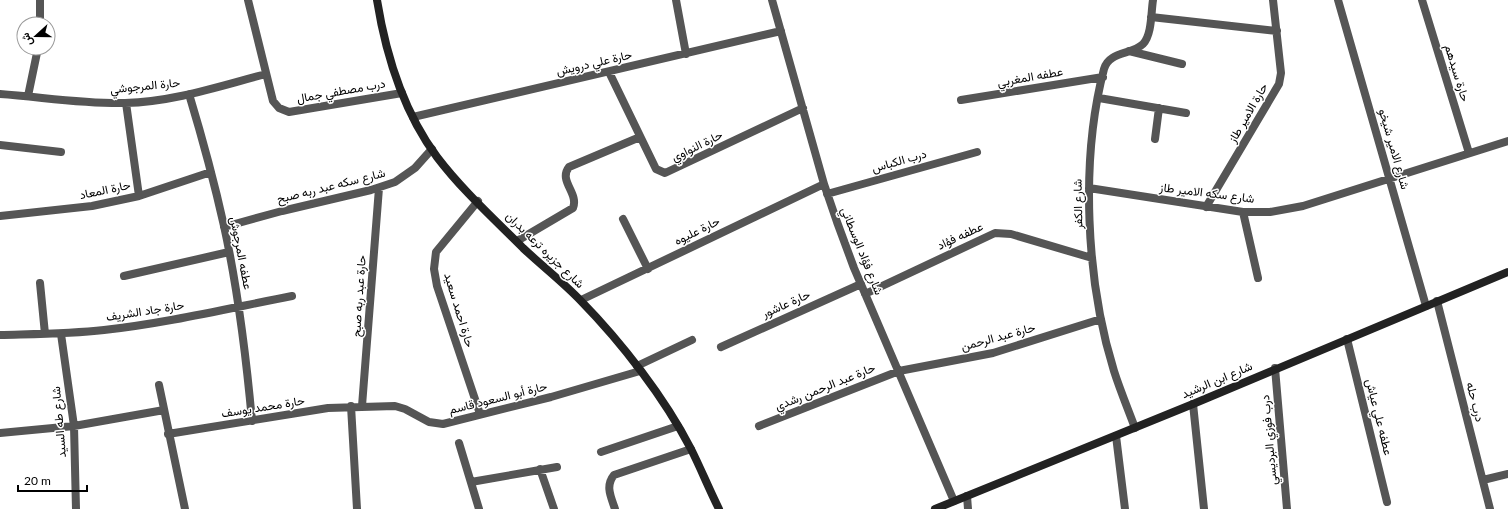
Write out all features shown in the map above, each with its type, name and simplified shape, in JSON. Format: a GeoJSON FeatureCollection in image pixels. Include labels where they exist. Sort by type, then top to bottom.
{"type":"FeatureCollection","features":[{"type":"Feature","properties":{"kind":"street"},"geometry":{"type":"LineString","coordinates":[[40,0],[40,16]]}},
{"type":"Feature","properties":{"kind":"street","name":"درب مصطفي جمال"},"geometry":{"type":"LineString","coordinates":[[248,0],[273,101],[279,108],[289,112],[402,93]]}},
{"type":"Feature","properties":{"kind":"street","name":"شارع جزيره ترعه بدران"},"geometry":{"type":"LineString","coordinates":[[377,0],[390,61],[413,117],[432,149],[478,201],[517,241],[581,300],[638,368],[678,426],[691,449],[719,509]]}},
{"type":"Feature","properties":{"kind":"street"},"geometry":{"type":"LineString","coordinates":[[676,0],[686,54]]}},
{"type":"Feature","properties":{"kind":"street","name":"شارع فؤاد الوسطاني"},"geometry":{"type":"LineString","coordinates":[[772,0],[827,194],[865,294],[954,501]]}},
{"type":"Feature","properties":{"kind":"street","name":"شارع الكفر"},"geometry":{"type":"LineString","coordinates":[[1134,428],[1114,370],[1102,320],[1092,258],[1089,188],[1093,127],[1104,67],[1111,59],[1120,53],[1130,51],[1143,44],[1147,38],[1153,0]]}},
{"type":"Feature","properties":{"kind":"street","name":"حارة الامير طاز"},"geometry":{"type":"LineString","coordinates":[[1206,207],[1279,84],[1281,72],[1273,0]]}},
{"type":"Feature","properties":{"kind":"street","name":"شارع الامير شيخو"},"geometry":{"type":"LineString","coordinates":[[1338,0],[1426,306]]}},
{"type":"Feature","properties":{"kind":"street","name":"حارة سيدهم"},"geometry":{"type":"LineString","coordinates":[[1422,0],[1469,153]]}},
{"type":"Feature","properties":{"kind":"street"},"geometry":{"type":"LineString","coordinates":[[1151,17],[1276,31]]}},
{"type":"Feature","properties":{"kind":"street","name":"حارة علي درويش"},"geometry":{"type":"LineString","coordinates":[[413,117],[781,31]]}},
{"type":"Feature","properties":{"kind":"street"},"geometry":{"type":"LineString","coordinates":[[1130,51],[1182,64]]}},
{"type":"Feature","properties":{"kind":"street"},"geometry":{"type":"LineString","coordinates":[[28,96],[36,56]]}},
{"type":"Feature","properties":{"kind":"street","name":"حارة النواوي"},"geometry":{"type":"LineString","coordinates":[[609,72],[656,169],[665,173],[803,108]]}},
{"type":"Feature","properties":{"kind":"street","name":"حارة المرجوشي"},"geometry":{"type":"LineString","coordinates":[[0,94],[74,102],[126,103],[189,94],[266,74]]}},
{"type":"Feature","properties":{"kind":"street","name":"عطفه المغربي"},"geometry":{"type":"LineString","coordinates":[[961,100],[1103,77]]}},
{"type":"Feature","properties":{"kind":"street","name":"عطفه المرجوش"},"geometry":{"type":"LineString","coordinates":[[189,94],[211,172],[229,252],[239,307],[252,421]]}},
{"type":"Feature","properties":{"kind":"street"},"geometry":{"type":"LineString","coordinates":[[1099,98],[1186,113]]}},
{"type":"Feature","properties":{"kind":"street"},"geometry":{"type":"LineString","coordinates":[[126,103],[139,196]]}},
{"type":"Feature","properties":{"kind":"street"},"geometry":{"type":"LineString","coordinates":[[1155,139],[1159,108]]}},
{"type":"Feature","properties":{"kind":"street"},"geometry":{"type":"LineString","coordinates":[[517,241],[572,210],[574,200],[565,180],[566,170],[569,167],[640,137]]}},
{"type":"Feature","properties":{"kind":"street","name":"شارع سكه الامير طاز"},"geometry":{"type":"LineString","coordinates":[[1089,188],[1243,212],[1270,212],[1303,206],[1508,141]]}},
{"type":"Feature","properties":{"kind":"street"},"geometry":{"type":"LineString","coordinates":[[0,145],[61,152]]}},
{"type":"Feature","properties":{"kind":"street","name":"شارع سكه عبد ربه صبح"},"geometry":{"type":"LineString","coordinates":[[224,227],[282,211],[379,188],[395,182],[416,168],[432,149]]}},
{"type":"Feature","properties":{"kind":"street","name":"درب الكباس"},"geometry":{"type":"LineString","coordinates":[[827,194],[977,152]]}},
{"type":"Feature","properties":{"kind":"street","name":"حارة المعاد"},"geometry":{"type":"LineString","coordinates":[[0,216],[92,206],[139,196],[211,172]]}},
{"type":"Feature","properties":{"kind":"street","name":"حارة عليوه"},"geometry":{"type":"LineString","coordinates":[[581,300],[824,184]]}},
{"type":"Feature","properties":{"kind":"street","name":"حارة عبد ربه صبح"},"geometry":{"type":"LineString","coordinates":[[362,406],[379,188]]}},
{"type":"Feature","properties":{"kind":"street","name":"حارة احمد سعيد"},"geometry":{"type":"LineString","coordinates":[[478,201],[436,252],[434,269],[437,286],[480,414]]}},
{"type":"Feature","properties":{"kind":"street"},"geometry":{"type":"LineString","coordinates":[[1243,212],[1258,278]]}},
{"type":"Feature","properties":{"kind":"street"},"geometry":{"type":"LineString","coordinates":[[623,219],[648,268]]}},
{"type":"Feature","properties":{"kind":"street","name":"عطفه فؤاد"},"geometry":{"type":"LineString","coordinates":[[865,294],[995,233],[1011,234],[1092,258]]}},
{"type":"Feature","properties":{"kind":"street"},"geometry":{"type":"LineString","coordinates":[[124,276],[229,252]]}},
{"type":"Feature","properties":{"kind":"street","name":"شارع ابن الرشيد"},"geometry":{"type":"LineString","coordinates":[[936,509],[1116,436],[1275,368],[1508,272]]}},
{"type":"Feature","properties":{"kind":"street"},"geometry":{"type":"LineString","coordinates":[[40,283],[45,334]]}},
{"type":"Feature","properties":{"kind":"street","name":"حارة عاشور"},"geometry":{"type":"LineString","coordinates":[[721,347],[861,284]]}},
{"type":"Feature","properties":{"kind":"street","name":"حارة جاد الشريف"},"geometry":{"type":"LineString","coordinates":[[0,335],[61,334],[103,330],[145,324],[292,296]]}},
{"type":"Feature","properties":{"kind":"street","name":"درب حله"},"geometry":{"type":"LineString","coordinates":[[1437,301],[1490,509]]}},
{"type":"Feature","properties":{"kind":"street","name":"حارة عبد الرحمن"},"geometry":{"type":"LineString","coordinates":[[899,371],[993,353],[1102,320]]}},
{"type":"Feature","properties":{"kind":"street","name":"شارع طه السيد"},"geometry":{"type":"LineString","coordinates":[[61,334],[74,426],[76,509]]}},
{"type":"Feature","properties":{"kind":"street","name":"عطفه علي عياش"},"geometry":{"type":"LineString","coordinates":[[1347,338],[1387,502]]}},
{"type":"Feature","properties":{"kind":"street","name":"حارة أبو السعود قاسم"},"geometry":{"type":"LineString","coordinates":[[362,406],[394,406],[405,409],[429,422],[443,424],[551,397],[638,368],[692,340]]}},
{"type":"Feature","properties":{"kind":"street","name":"درب فوزي البرديسي"},"geometry":{"type":"LineString","coordinates":[[1275,368],[1287,509]]}},
{"type":"Feature","properties":{"kind":"street","name":"حارة عبد الرحمن رشدي"},"geometry":{"type":"LineString","coordinates":[[759,426],[899,371]]}},
{"type":"Feature","properties":{"kind":"street"},"geometry":{"type":"LineString","coordinates":[[159,385],[168,434],[185,509]]}},
{"type":"Feature","properties":{"kind":"street"},"geometry":{"type":"LineString","coordinates":[[1193,404],[1204,509]]}},
{"type":"Feature","properties":{"kind":"street"},"geometry":{"type":"LineString","coordinates":[[351,406],[357,509]]}},
{"type":"Feature","properties":{"kind":"street","name":"حارة محمد يوسف"},"geometry":{"type":"LineString","coordinates":[[168,434],[351,406],[362,406]]}},
{"type":"Feature","properties":{"kind":"street"},"geometry":{"type":"LineString","coordinates":[[0,433],[74,426],[164,410]]}},
{"type":"Feature","properties":{"kind":"street"},"geometry":{"type":"LineString","coordinates":[[601,452],[678,426]]}},
{"type":"Feature","properties":{"kind":"street"},"geometry":{"type":"LineString","coordinates":[[1116,436],[1125,509]]}},
{"type":"Feature","properties":{"kind":"street"},"geometry":{"type":"LineString","coordinates":[[459,444],[479,509]]}},
{"type":"Feature","properties":{"kind":"street"},"geometry":{"type":"LineString","coordinates":[[615,509],[609,487],[610,480],[614,475],[691,449]]}},
{"type":"Feature","properties":{"kind":"street"},"geometry":{"type":"LineString","coordinates":[[471,482],[557,467]]}},
{"type":"Feature","properties":{"kind":"street"},"geometry":{"type":"LineString","coordinates":[[540,469],[554,509]]}},
{"type":"Feature","properties":{"kind":"street"},"geometry":{"type":"LineString","coordinates":[[1483,480],[1508,474]]}},
{"type":"Feature","properties":{"kind":"street"},"geometry":{"type":"LineString","coordinates":[[967,496],[968,509]]}}]}
